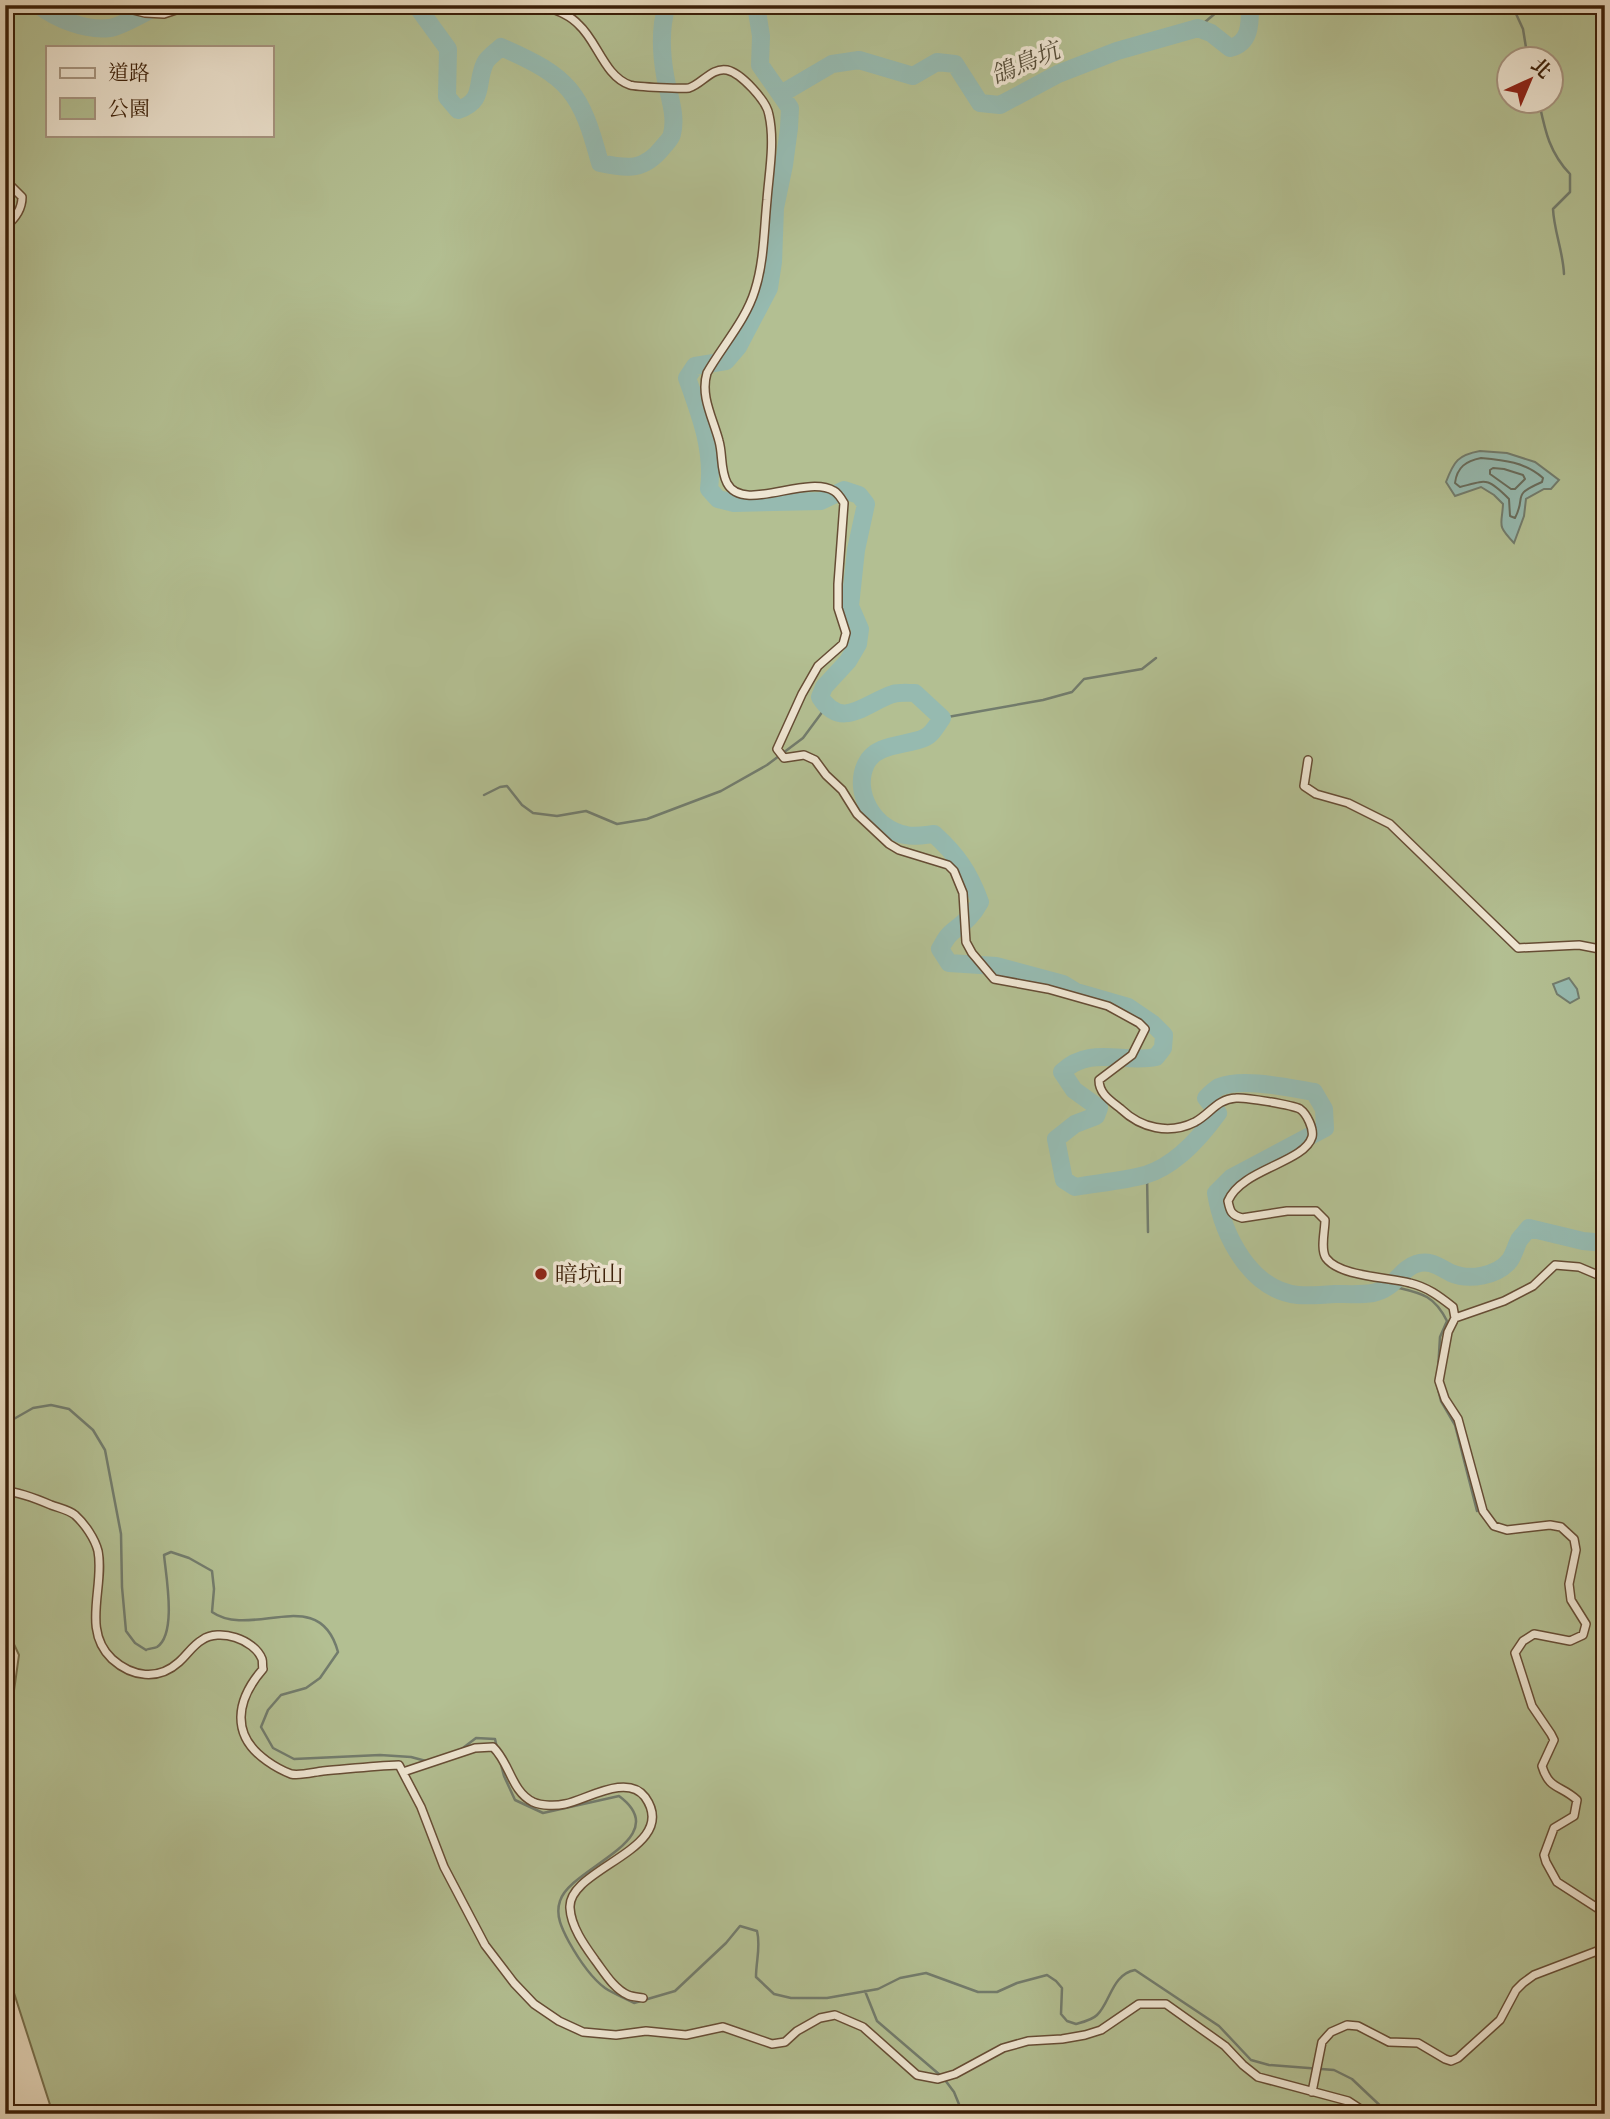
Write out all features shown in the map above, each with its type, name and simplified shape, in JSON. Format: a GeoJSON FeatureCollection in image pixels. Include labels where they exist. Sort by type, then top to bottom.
{"type":"FeatureCollection","features":[{"type":"Feature","properties":{"kind":"street"},"geometry":{"type":"LineString","coordinates":[[113,5],[145,13],[164,14],[191,5]]}},
{"type":"Feature","properties":{"kind":"street"},"geometry":{"type":"LineString","coordinates":[[542,5],[562,12],[580,25],[611,70],[622,81],[632,85],[688,88],[717,70],[728,70],[743,79],[760,97],[769,113],[771,149],[762,254],[756,288],[747,311],[707,373],[705,395],[720,444],[722,467],[727,483],[734,493],[747,496],[815,486],[836,492],[844,503],[838,608],[846,633],[843,644],[818,666],[776,749],[784,758],[804,755],[815,760],[842,790],[857,814],[888,844],[948,865],[954,871],[962,893],[966,942],[994,979],[1048,989],[1108,1006],[1145,1029],[1129,1057],[1099,1080],[1101,1091],[1130,1118],[1165,1130],[1195,1122],[1220,1102],[1237,1098],[1294,1107],[1302,1111],[1313,1134],[1308,1147],[1238,1185],[1228,1201],[1230,1212],[1241,1218],[1287,1210],[1316,1211],[1325,1220],[1324,1251],[1332,1264],[1343,1270],[1405,1282],[1432,1291],[1453,1307],[1455,1318],[1448,1332],[1439,1381],[1445,1399],[1458,1419],[1483,1511],[1494,1526],[1507,1530],[1541,1525],[1561,1527],[1574,1539],[1576,1550],[1569,1584],[1570,1600],[1586,1624],[1583,1635],[1570,1641],[1534,1634],[1522,1641],[1516,1653],[1532,1706],[1554,1740],[1542,1766],[1544,1772],[1550,1783],[1570,1793],[1577,1800],[1574,1815],[1554,1828],[1544,1855],[1546,1862],[1557,1882],[1605,1913]]}},
{"type":"Feature","properties":{"kind":"street"},"geometry":{"type":"LineString","coordinates":[[5,184],[9,184],[22,197],[22,206],[15,218],[5,227]]}},
{"type":"Feature","properties":{"kind":"street"},"geometry":{"type":"LineString","coordinates":[[1308,760],[1304,786],[1316,794],[1348,803],[1390,824],[1518,948],[1579,945],[1605,950]]}},
{"type":"Feature","properties":{"kind":"street"},"geometry":{"type":"LineString","coordinates":[[1455,1318],[1504,1301],[1533,1286],[1555,1265],[1579,1267],[1605,1278]]}},
{"type":"Feature","properties":{"kind":"street"},"geometry":{"type":"LineString","coordinates":[[5,1491],[74,1514],[89,1531],[98,1551],[95,1612],[98,1636],[109,1656],[125,1670],[140,1674],[158,1674],[177,1665],[202,1639],[216,1634],[236,1638],[250,1644],[262,1658],[262,1669],[244,1696],[240,1713],[246,1742],[261,1757],[293,1774],[399,1765],[421,1807],[444,1867],[485,1945],[534,2004],[559,2021],[583,2032],[616,2035],[646,2031],[685,2035],[723,2027],[772,2044],[785,2042],[797,2031],[820,2018],[835,2015],[863,2027],[917,2075],[938,2079],[1003,2048],[1028,2041],[1062,2039],[1101,2030],[1139,2004],[1166,2004],[1225,2046],[1258,2077],[1348,2101],[1368,2114]]}},
{"type":"Feature","properties":{"kind":"street"},"geometry":{"type":"LineString","coordinates":[[402,1772],[475,1748],[496,1750],[515,1786],[531,1801],[542,1805],[565,1804],[598,1792],[625,1788],[639,1791],[646,1798],[653,1819],[649,1831],[637,1844],[582,1885],[573,1894],[569,1906],[584,1945],[611,1981],[627,1995],[643,1998]]}},
{"type":"Feature","properties":{"kind":"street"},"geometry":{"type":"LineString","coordinates":[[1312,2092],[1322,2042],[1331,2032],[1347,2025],[1358,2026],[1389,2042],[1418,2043],[1451,2061],[1458,2058],[1500,2020],[1516,1990],[1523,1983],[1534,1975],[1605,1948]]}},
{"type":"Feature","properties":{"kind":"green space"},"geometry":{"type":"Polygon","coordinates":[[[5,5],[1605,5],[1605,2114],[53,2114],[5,1965],[5,1755],[19,1655],[5,1625],[5,5]]]}},
{"type":"Feature","properties":{"kind":"water"},"geometry":{"type":"Polygon","coordinates":[[[1480,451],[1507,453],[1535,462],[1559,480],[1551,489],[1544,489],[1526,499],[1524,516],[1514,543],[1502,528],[1503,504],[1494,495],[1481,487],[1455,496],[1446,482],[1458,460],[1480,451]]]}},
{"type":"Feature","properties":{"kind":"water"},"geometry":{"type":"Polygon","coordinates":[[[1569,978],[1577,989],[1579,998],[1570,1003],[1557,994],[1553,984],[1569,978]]]}},
{"type":"Feature","properties":{"kind":"waterway","name":"鴿鳥坑"},"geometry":{"type":"LineString","coordinates":[[38,5],[72,23],[91,28],[120,25],[159,5]]}},
{"type":"Feature","properties":{"kind":"waterway","name":"鴿鳥坑"},"geometry":{"type":"LineString","coordinates":[[416,5],[448,49],[447,97],[458,110],[473,101],[485,63],[501,47],[558,78],[579,103],[600,163],[627,167],[642,164],[656,155],[672,134],[673,112],[662,49],[667,5]]}},
{"type":"Feature","properties":{"kind":"waterway"},"geometry":{"type":"LineString","coordinates":[[756,5],[761,36],[760,65],[790,108],[789,128],[775,208],[769,288],[738,347],[726,361],[695,366],[687,378],[708,446],[709,489],[718,499],[734,503],[821,501],[844,490],[859,495],[866,504],[856,550],[850,606],[860,629],[858,644],[848,661],[824,687],[820,697],[828,707],[845,713],[854,712],[893,694],[915,693],[942,718],[927,737],[892,746],[871,757],[862,775],[862,787],[869,809],[885,826],[909,836],[934,834],[967,873],[980,902],[970,916],[948,936],[940,949],[949,963],[996,966],[1063,984],[1076,992],[1128,1007],[1164,1035],[1163,1048],[1156,1057],[1096,1057],[1084,1059],[1062,1072],[1074,1090],[1099,1108],[1096,1116],[1075,1124],[1056,1139],[1064,1180],[1075,1187],[1128,1179],[1156,1171],[1186,1150],[1218,1113],[1206,1098],[1215,1089],[1229,1084],[1266,1084],[1314,1092],[1324,1109],[1325,1128],[1231,1178],[1216,1193],[1225,1226],[1242,1258],[1253,1272],[1281,1291],[1298,1295],[1373,1293],[1387,1287],[1410,1267],[1426,1262],[1466,1277],[1483,1276],[1505,1265],[1529,1228],[1583,1241],[1605,1243]]}},
{"type":"Feature","properties":{"kind":"waterway"},"geometry":{"type":"LineString","coordinates":[[1198,28],[1225,5]]}},
{"type":"Feature","properties":{"kind":"waterway","name":"鴿鳥坑"},"geometry":{"type":"LineString","coordinates":[[781,94],[832,64],[859,60],[913,76],[937,62],[955,64],[980,103],[1000,105],[1058,74],[1117,51],[1198,28],[1211,33],[1230,48],[1246,37],[1250,5]]}},
{"type":"Feature","properties":{"kind":"waterway"},"geometry":{"type":"LineString","coordinates":[[1512,5],[1523,29],[1526,46]]}},
{"type":"Feature","properties":{"kind":"waterway"},"geometry":{"type":"LineString","coordinates":[[1542,116],[1553,149],[1570,174],[1570,192],[1553,209],[1564,274]]}},
{"type":"Feature","properties":{"kind":"waterway"},"geometry":{"type":"LineString","coordinates":[[942,718],[1043,700],[1072,692],[1084,679],[1142,669],[1156,658]]}},
{"type":"Feature","properties":{"kind":"waterway"},"geometry":{"type":"LineString","coordinates":[[484,795],[507,786],[522,805],[533,813],[557,816],[586,811],[617,824],[647,819],[721,791],[767,765],[803,738],[826,707]]}},
{"type":"Feature","properties":{"kind":"waterway"},"geometry":{"type":"LineString","coordinates":[[1147,1175],[1148,1232]]}},
{"type":"Feature","properties":{"kind":"waterway"},"geometry":{"type":"LineString","coordinates":[[1391,1286],[1431,1299],[1447,1321],[1440,1337],[1438,1371]]}},
{"type":"Feature","properties":{"kind":"waterway"},"geometry":{"type":"LineString","coordinates":[[1437,1385],[1441,1401],[1455,1425],[1477,1511]]}},
{"type":"Feature","properties":{"kind":"waterway"},"geometry":{"type":"LineString","coordinates":[[5,1424],[33,1408],[51,1405],[69,1409],[93,1430],[105,1450],[121,1534],[126,1631],[135,1643],[146,1650],[157,1647],[167,1630],[169,1604],[164,1555],[171,1552],[189,1558],[212,1571],[212,1612],[228,1619],[300,1616],[316,1621],[329,1632],[338,1652],[320,1678],[306,1688],[281,1695],[268,1710],[261,1727],[273,1748],[294,1759],[380,1755],[426,1761]]}},
{"type":"Feature","properties":{"kind":"waterway"},"geometry":{"type":"LineString","coordinates":[[459,1751],[476,1738],[495,1739],[497,1748]]}},
{"type":"Feature","properties":{"kind":"waterway"},"geometry":{"type":"LineString","coordinates":[[500,1761],[515,1800],[543,1813],[619,1796],[634,1811],[636,1826],[628,1839],[568,1888],[560,1901],[558,1911],[566,1937],[589,1973],[605,1988],[634,2003],[675,1991],[726,1943],[740,1926],[757,1931],[756,1977],[774,1994],[791,1998],[827,1998],[878,1989],[900,1978],[926,1973],[978,1992],[997,1992],[1047,1975],[1062,1988],[1061,2014],[1067,2021],[1076,2024],[1097,2015],[1121,1977],[1135,1970],[1219,2026],[1251,2060],[1269,2065],[1334,2070],[1352,2079],[1389,2114]]}},
{"type":"Feature","properties":{"kind":"waterway"},"geometry":{"type":"LineString","coordinates":[[865,1991],[877,2021],[940,2075]]}},
{"type":"Feature","properties":{"kind":"waterway"},"geometry":{"type":"LineString","coordinates":[[945,2080],[954,2092],[963,2114]]}},
{"type":"Feature","properties":{"kind":"place","name":"暗坑山"},"geometry":{"type":"Point","coordinates":[541,1274]}}]}
